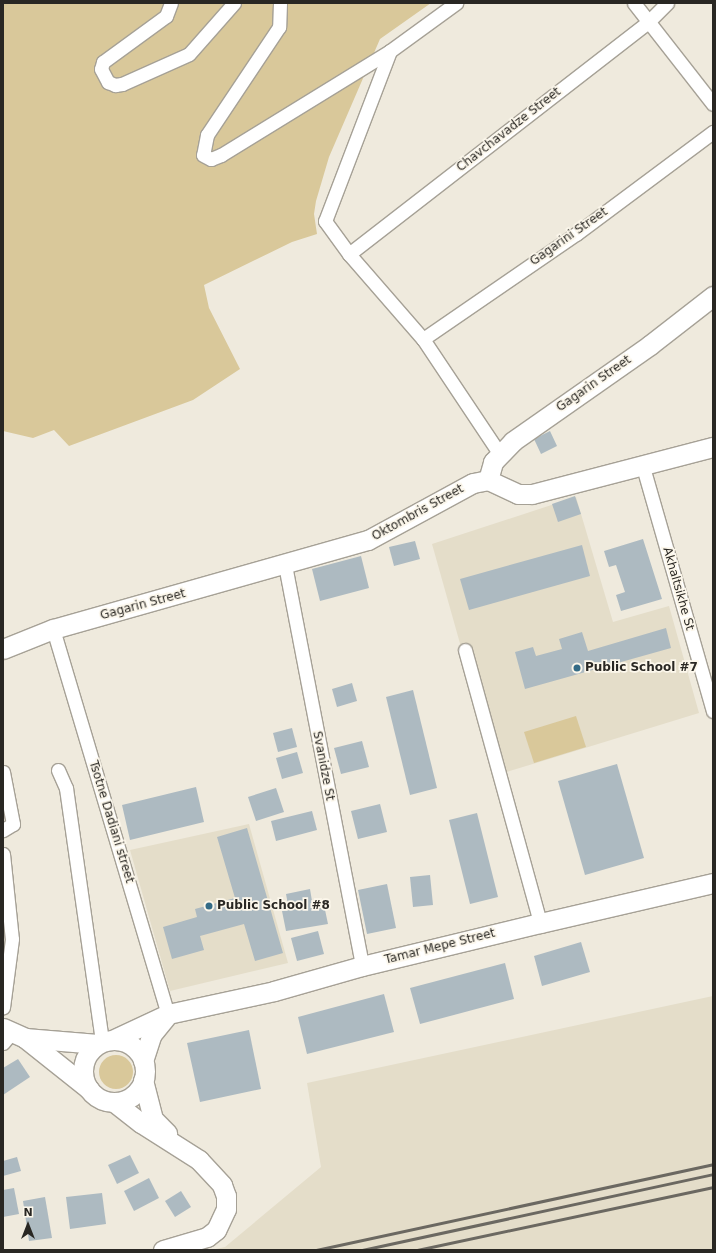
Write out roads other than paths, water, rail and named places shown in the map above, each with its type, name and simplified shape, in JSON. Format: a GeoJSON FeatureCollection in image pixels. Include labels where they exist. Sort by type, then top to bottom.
{"type":"FeatureCollection","features":[{"type":"Feature","properties":{"kind":"street"},"geometry":{"type":"LineString","coordinates":[[171,3],[166,16],[103,62],[101,69],[108,82],[115,85],[122,84],[189,54],[234,3]]}},
{"type":"Feature","properties":{"kind":"street"},"geometry":{"type":"LineString","coordinates":[[280,3],[279,26],[207,135],[203,155],[211,158],[221,155],[390,51],[456,3]]}},
{"type":"Feature","properties":{"kind":"street"},"geometry":{"type":"LineString","coordinates":[[634,3],[713,104]]}},
{"type":"Feature","properties":{"kind":"street","name":"Chavchavadze Street"},"geometry":{"type":"LineString","coordinates":[[349,254],[648,22],[667,3]]}},
{"type":"Feature","properties":{"kind":"street"},"geometry":{"type":"LineString","coordinates":[[390,51],[325,221],[349,254],[423,339],[499,453]]}},
{"type":"Feature","properties":{"kind":"street","name":"Gagarini Street"},"geometry":{"type":"LineString","coordinates":[[423,339],[576,234],[713,132]]}},
{"type":"Feature","properties":{"kind":"street","name":"Gagarin Street"},"geometry":{"type":"LineString","coordinates":[[488,480],[499,453],[513,441],[650,345],[713,296]]}},
{"type":"Feature","properties":{"kind":"street"},"geometry":{"type":"LineString","coordinates":[[488,480],[525,494],[643,467],[713,447]]}},
{"type":"Feature","properties":{"kind":"street","name":"Akhaltsikhe St"},"geometry":{"type":"LineString","coordinates":[[643,467],[713,711]]}},
{"type":"Feature","properties":{"kind":"street","name":"Oktombris Street"},"geometry":{"type":"LineString","coordinates":[[284,565],[368,540],[458,489],[488,480]]}},
{"type":"Feature","properties":{"kind":"street","name":"Gagarin Street"},"geometry":{"type":"LineString","coordinates":[[3,649],[53,629],[284,565]]}},
{"type":"Feature","properties":{"kind":"street","name":"Svanidze St"},"geometry":{"type":"LineString","coordinates":[[284,565],[362,966]]}},
{"type":"Feature","properties":{"kind":"street","name":"Tsotne Dadiani street"},"geometry":{"type":"LineString","coordinates":[[53,629],[168,1014]]}},
{"type":"Feature","properties":{"kind":"street"},"geometry":{"type":"LineString","coordinates":[[465,650],[540,923]]}},
{"type":"Feature","properties":{"kind":"street"},"geometry":{"type":"LineString","coordinates":[[58,770],[66,788],[104,1042]]}},
{"type":"Feature","properties":{"kind":"street"},"geometry":{"type":"LineString","coordinates":[[3,772],[13,824],[3,830]]}},
{"type":"Feature","properties":{"kind":"street"},"geometry":{"type":"LineString","coordinates":[[3,854],[12,939],[3,1006]]}},
{"type":"Feature","properties":{"kind":"street","name":"Tamar Mepe Street"},"geometry":{"type":"LineString","coordinates":[[104,1042],[168,1014],[274,991],[362,966],[540,923],[713,884]]}},
{"type":"Feature","properties":{"kind":"street"},"geometry":{"type":"LineString","coordinates":[[168,1014],[152,1034],[143,1061],[143,1080],[153,1119],[178,1144]]}},
{"type":"Feature","properties":{"kind":"street"},"geometry":{"type":"LineString","coordinates":[[11,1036],[104,1042],[132,1046],[143,1061]]}},
{"type":"Feature","properties":{"kind":"street"},"geometry":{"type":"LineString","coordinates":[[11,1036],[89,1089],[96,1096],[114,1102],[141,1123],[178,1144],[200,1160],[222,1185],[226,1196],[226,1209],[222,1221],[207,1236],[163,1250]]}},
{"type":"Feature","properties":{"kind":"street"},"geometry":{"type":"LineString","coordinates":[[89,1089],[82,1070],[90,1051],[104,1042]]}},
{"type":"Feature","properties":{"kind":"street"},"geometry":{"type":"LineString","coordinates":[[114,1102],[132,1096],[143,1080]]}},
{"type":"Feature","properties":{"kind":"railway"},"geometry":{"type":"LineString","coordinates":[[316,1250],[713,1164]]}},
{"type":"Feature","properties":{"kind":"railway"},"geometry":{"type":"LineString","coordinates":[[362,1250],[713,1174]]}},
{"type":"Feature","properties":{"kind":"railway"},"geometry":{"type":"LineString","coordinates":[[417,1250],[713,1187]]}},
{"type":"Feature","properties":{"kind":"place","name":"Public School #7"},"geometry":{"type":"Point","coordinates":[577,668]}},
{"type":"Feature","properties":{"kind":"place","name":"Public School #8"},"geometry":{"type":"Point","coordinates":[209,906]}}]}
